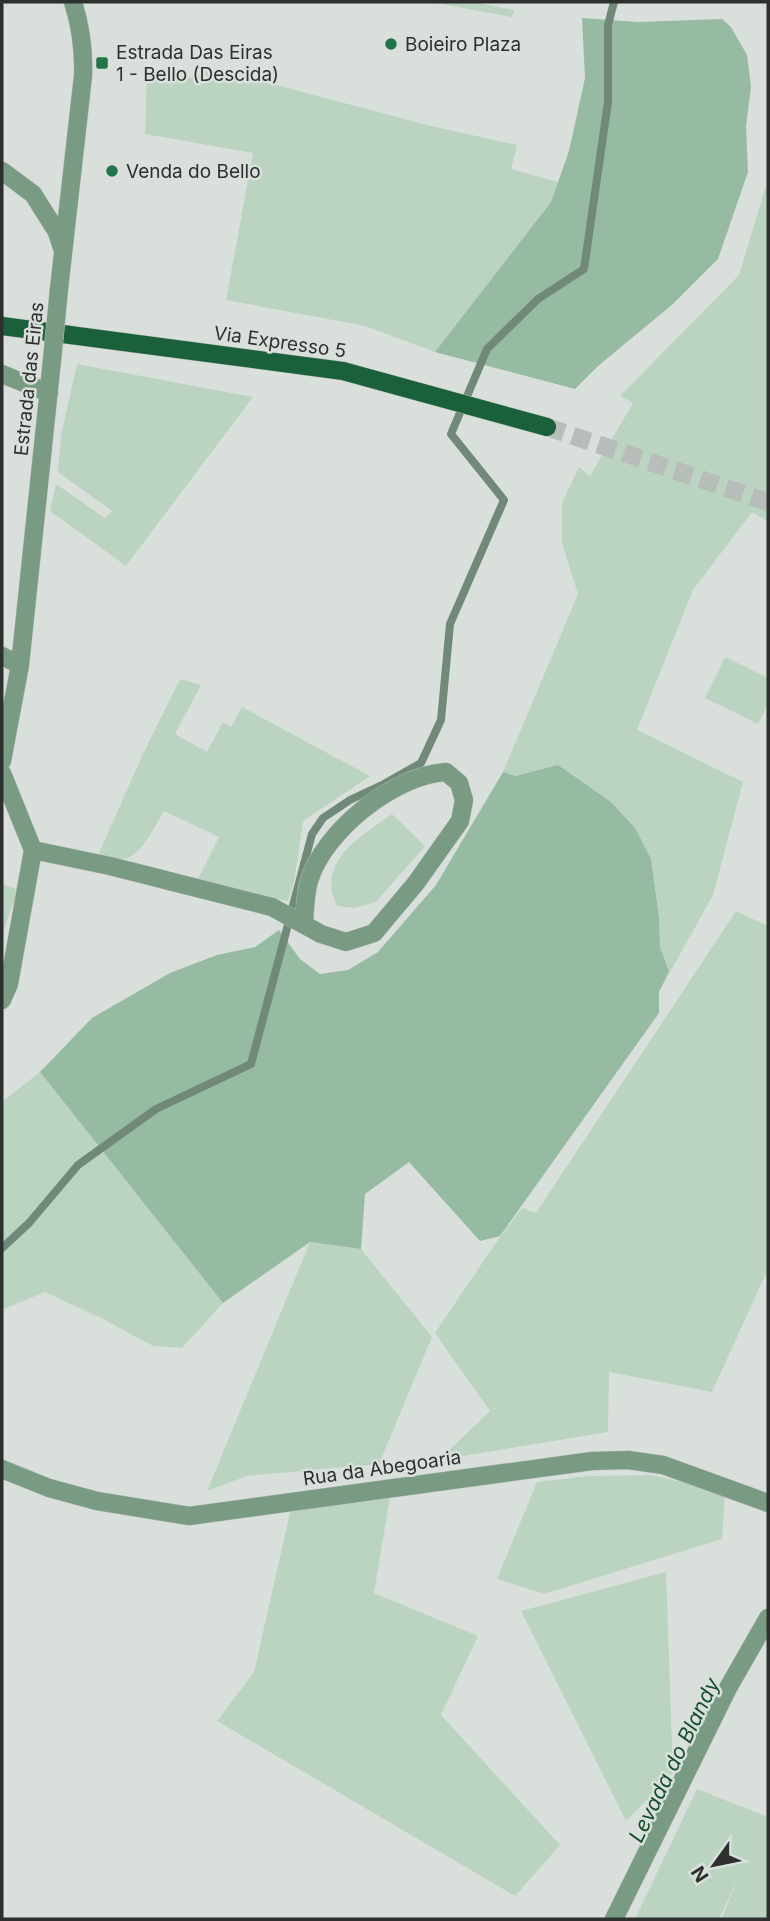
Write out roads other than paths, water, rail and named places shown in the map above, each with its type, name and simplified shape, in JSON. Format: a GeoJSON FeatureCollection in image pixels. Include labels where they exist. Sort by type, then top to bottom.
{"type":"FeatureCollection","features":[{"type":"Feature","properties":{"kind":"main road","name":"Via Expresso 5"},"geometry":{"type":"LineString","coordinates":[[2,326],[343,372],[547,426]]}},
{"type":"Feature","properties":{"kind":"street","name":"Estrada das Eiras"},"geometry":{"type":"LineString","coordinates":[[2,761],[20,665],[83,76],[84,48],[73,2]]}},
{"type":"Feature","properties":{"kind":"street","name":"Estrada das Eiras"},"geometry":{"type":"LineString","coordinates":[[2,171],[33,194],[57,232],[63,251]]}},
{"type":"Feature","properties":{"kind":"street"},"geometry":{"type":"LineString","coordinates":[[2,374],[49,393]]}},
{"type":"Feature","properties":{"kind":"street"},"geometry":{"type":"LineString","coordinates":[[2,656],[20,665]]}},
{"type":"Feature","properties":{"kind":"street"},"geometry":{"type":"LineString","coordinates":[[33,850],[110,866],[272,907],[321,934],[346,942],[374,933],[416,883],[460,821],[464,800],[459,783],[446,772],[432,772],[412,779],[362,810],[334,837],[319,859],[309,881],[304,924]]}},
{"type":"Feature","properties":{"kind":"street"},"geometry":{"type":"LineString","coordinates":[[2,773],[33,850],[9,984],[2,1000]]}},
{"type":"Feature","properties":{"kind":"street","name":"Rua da Abegoaria"},"geometry":{"type":"LineString","coordinates":[[2,1469],[49,1488],[97,1501],[189,1516],[592,1461],[628,1460],[663,1465],[768,1503]]}},
{"type":"Feature","properties":{"kind":"street"},"geometry":{"type":"LineString","coordinates":[[614,1919],[728,1688],[768,1618]]}},
{"type":"Feature","properties":{"kind":"waterway"},"geometry":{"type":"LineString","coordinates":[[2,1248],[29,1223],[78,1165],[156,1109],[251,1064],[312,834],[323,818],[350,800],[421,763],[441,720],[450,624],[504,500],[451,434],[487,349],[538,299],[584,269],[608,102],[608,25],[614,2]]}},
{"type":"Feature","properties":{"kind":"tunnel"},"geometry":{"type":"LineString","coordinates":[[547,427],[768,502]]}},
{"type":"Feature","properties":{"kind":"place","name":"Boieiro Plaza"},"geometry":{"type":"Point","coordinates":[391,44]}},
{"type":"Feature","properties":{"kind":"place","name":"Estrada Das Eiras 1 - Bello (Descida)"},"geometry":{"type":"Point","coordinates":[102,63]}},
{"type":"Feature","properties":{"kind":"place","name":"Venda do Bello"},"geometry":{"type":"Point","coordinates":[112,171]}},
{"type":"Feature","properties":{"kind":"water label","name":"Levada do Blandy"},"geometry":{"type":"Point","coordinates":[674,1760]}}]}
